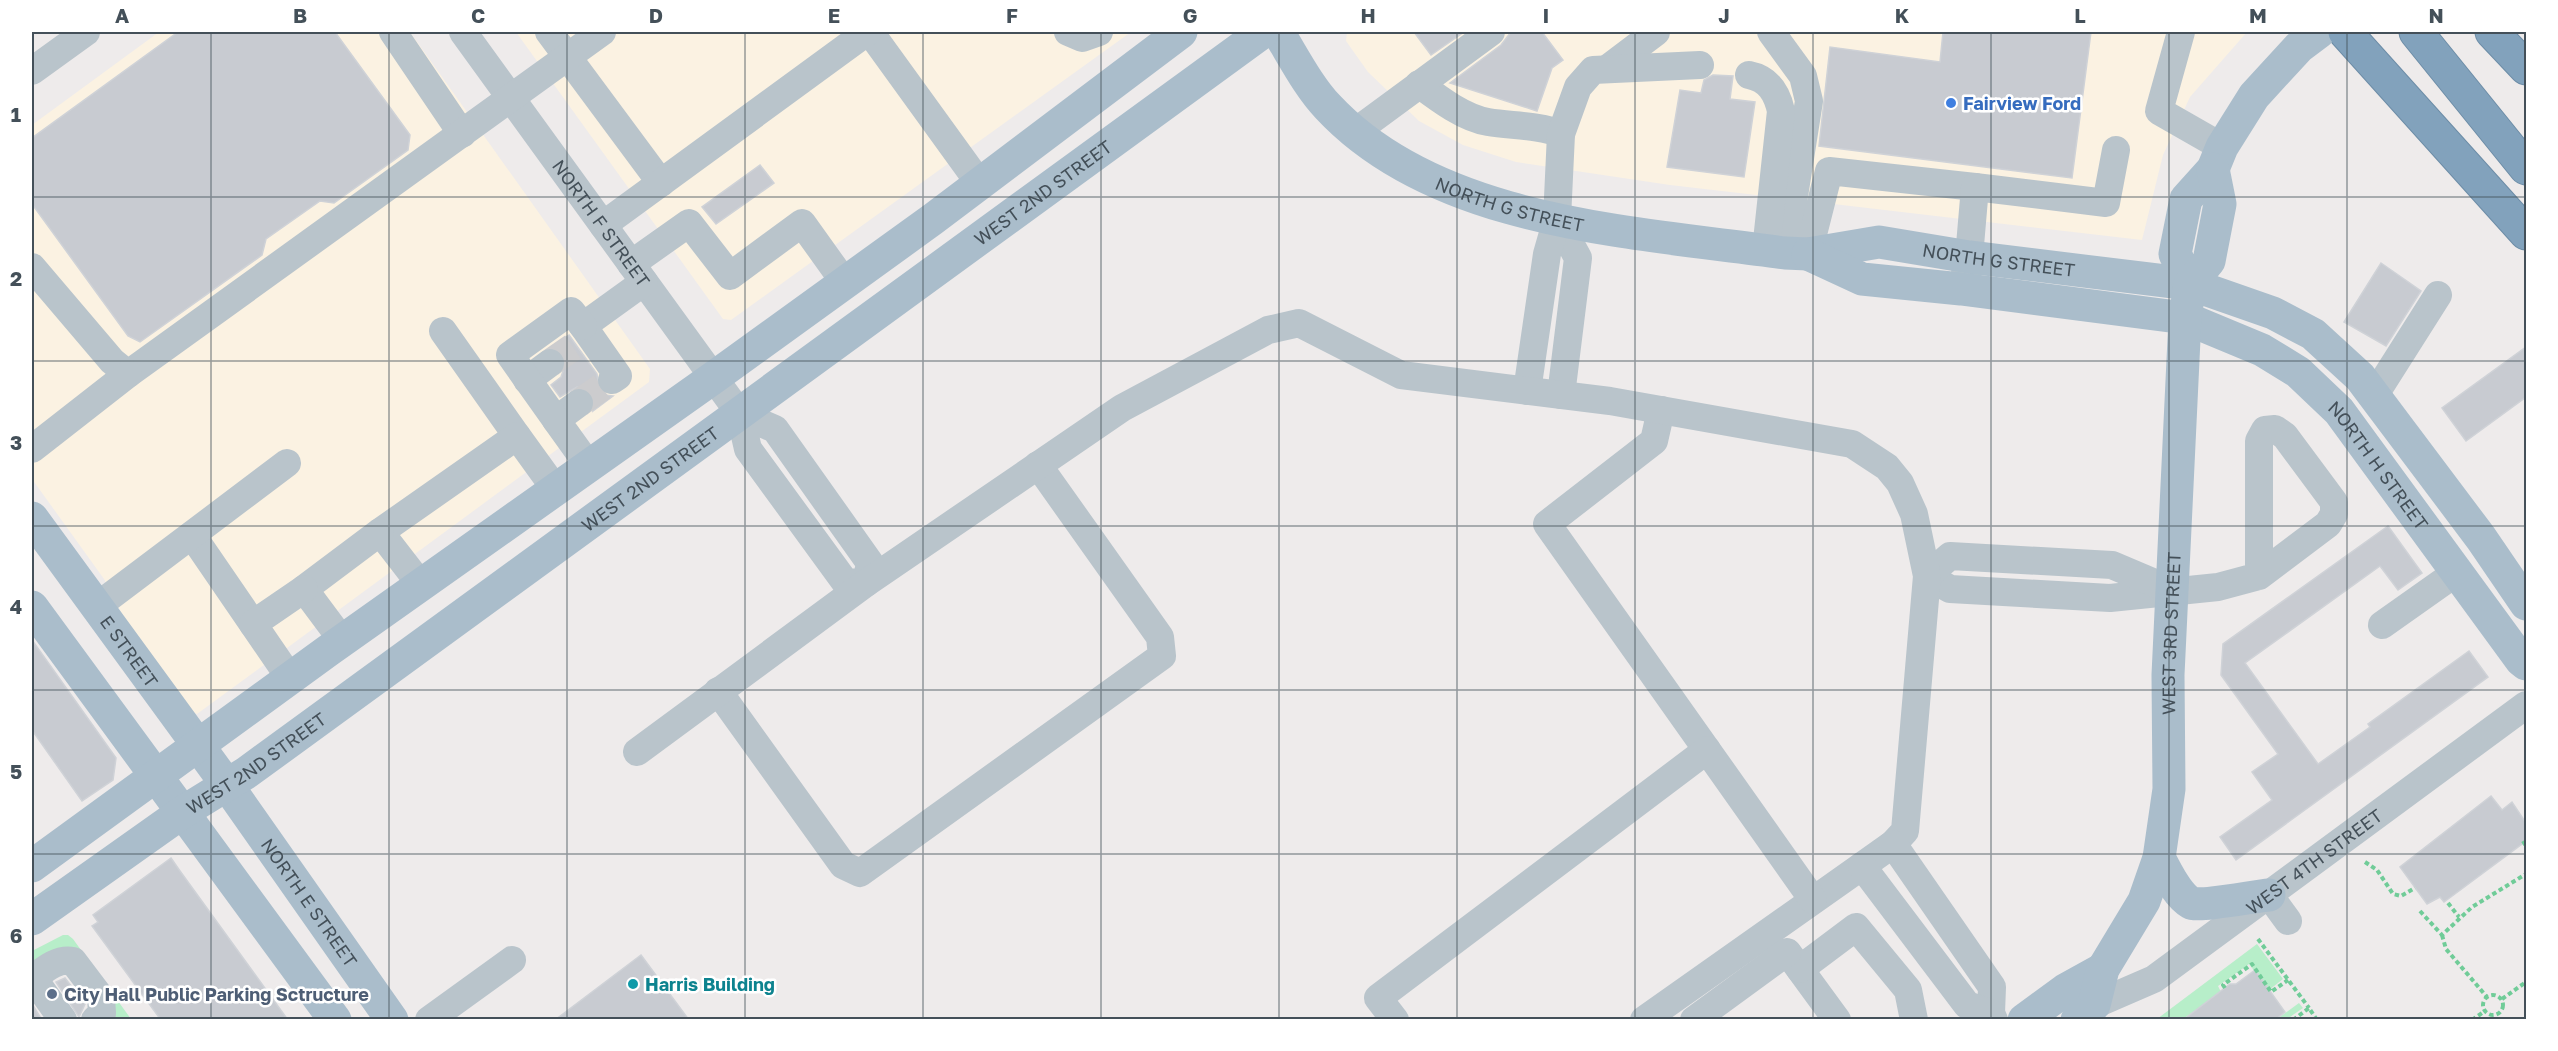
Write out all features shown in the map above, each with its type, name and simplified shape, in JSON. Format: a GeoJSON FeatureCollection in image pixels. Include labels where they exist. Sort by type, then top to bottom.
{"type":"FeatureCollection","features":[{"type":"Feature","properties":{"kind":"highway"},"geometry":{"type":"LineString","coordinates":[[2345,32],[2526,233]]}},
{"type":"Feature","properties":{"kind":"highway"},"geometry":{"type":"LineString","coordinates":[[2416,32],[2526,168]]}},
{"type":"Feature","properties":{"kind":"highway"},"geometry":{"type":"LineString","coordinates":[[2492,32],[2526,68]]}},
{"type":"Feature","properties":{"kind":"main road"},"geometry":{"type":"LineString","coordinates":[[32,866],[342,640],[845,283],[1181,32]]}},
{"type":"Feature","properties":{"kind":"main road","name":"WEST 2ND STREET"},"geometry":{"type":"LineString","coordinates":[[32,919],[183,812],[227,785],[1263,32]]}},
{"type":"Feature","properties":{"kind":"main road","name":"NORTH G STREET"},"geometry":{"type":"LineString","coordinates":[[1278,32],[1326,106],[1371,147],[1418,175],[1492,204],[1557,219],[1786,252],[1862,279],[1961,289],[2185,318]]}},
{"type":"Feature","properties":{"kind":"main road"},"geometry":{"type":"LineString","coordinates":[[2319,32],[2299,47],[2254,96],[2218,158],[2220,204],[2210,261],[2190,284],[2273,313],[2313,334],[2360,377],[2481,538],[2526,604]]}},
{"type":"Feature","properties":{"kind":"main road","name":"NORTH G STREET"},"geometry":{"type":"LineString","coordinates":[[1786,252],[1879,242],[1969,257],[2190,284]]}},
{"type":"Feature","properties":{"kind":"main road","name":"WEST 3RD STREET"},"geometry":{"type":"LineString","coordinates":[[2086,1012],[2103,969],[2144,901],[2159,858],[2169,789],[2168,675],[2185,318],[2190,284]]}},
{"type":"Feature","properties":{"kind":"main road","name":"NORTH H STREET"},"geometry":{"type":"LineString","coordinates":[[2185,318],[2262,350],[2298,372],[2339,411],[2526,664]]}},
{"type":"Feature","properties":{"kind":"main road","name":"E STREET"},"geometry":{"type":"LineString","coordinates":[[32,518],[227,785]]}},
{"type":"Feature","properties":{"kind":"main road"},"geometry":{"type":"LineString","coordinates":[[32,607],[335,1020]]}},
{"type":"Feature","properties":{"kind":"main road","name":"NORTH E STREET"},"geometry":{"type":"LineString","coordinates":[[227,785],[392,1020]]}},
{"type":"Feature","properties":{"kind":"main road"},"geometry":{"type":"LineString","coordinates":[[2159,858],[2182,895],[2192,904],[2203,905],[2223,900],[2269,895]]}},
{"type":"Feature","properties":{"kind":"main road","name":"WEST 3RD STREET"},"geometry":{"type":"LineString","coordinates":[[2024,1020],[2066,990],[2103,969]]}},
{"type":"Feature","properties":{"kind":"street"},"geometry":{"type":"LineString","coordinates":[[32,71],[86,32]]}},
{"type":"Feature","properties":{"kind":"street"},"geometry":{"type":"LineString","coordinates":[[393,32],[462,134]]}},
{"type":"Feature","properties":{"kind":"street","name":"NORTH F STREET"},"geometry":{"type":"LineString","coordinates":[[463,32],[740,414]]}},
{"type":"Feature","properties":{"kind":"street"},"geometry":{"type":"LineString","coordinates":[[549,32],[661,183]]}},
{"type":"Feature","properties":{"kind":"street"},"geometry":{"type":"LineString","coordinates":[[32,449],[128,374],[602,32]]}},
{"type":"Feature","properties":{"kind":"street"},"geometry":{"type":"LineString","coordinates":[[603,225],[869,32],[980,184]]}},
{"type":"Feature","properties":{"kind":"street"},"geometry":{"type":"LineString","coordinates":[[1068,32],[1082,38],[1099,32]]}},
{"type":"Feature","properties":{"kind":"street"},"geometry":{"type":"LineString","coordinates":[[1354,132],[1491,32]]}},
{"type":"Feature","properties":{"kind":"street"},"geometry":{"type":"LineString","coordinates":[[1607,69],[1656,32]]}},
{"type":"Feature","properties":{"kind":"street"},"geometry":{"type":"LineString","coordinates":[[1771,32],[1803,76],[1809,100],[1786,252]]}},
{"type":"Feature","properties":{"kind":"street"},"geometry":{"type":"LineString","coordinates":[[2181,32],[2159,111],[2218,158]]}},
{"type":"Feature","properties":{"kind":"street"},"geometry":{"type":"LineString","coordinates":[[1527,391],[1547,254],[1557,219],[1561,134],[1578,87],[1593,70],[1700,65]]}},
{"type":"Feature","properties":{"kind":"street"},"geometry":{"type":"LineString","coordinates":[[1749,75],[1760,77],[1777,93],[1781,111],[1786,252]]}},
{"type":"Feature","properties":{"kind":"street"},"geometry":{"type":"LineString","coordinates":[[1419,84],[1445,103],[1485,122],[1546,129],[1561,134]]}},
{"type":"Feature","properties":{"kind":"street"},"geometry":{"type":"LineString","coordinates":[[1786,252],[1829,171],[2106,204],[2116,150]]}},
{"type":"Feature","properties":{"kind":"street"},"geometry":{"type":"LineString","coordinates":[[1961,289],[1969,257],[1975,187]]}},
{"type":"Feature","properties":{"kind":"street"},"geometry":{"type":"LineString","coordinates":[[1557,219],[1578,258],[1561,395]]}},
{"type":"Feature","properties":{"kind":"street"},"geometry":{"type":"LineString","coordinates":[[585,334],[638,273],[689,223],[730,276],[802,223],[845,283]]}},
{"type":"Feature","properties":{"kind":"street"},"geometry":{"type":"LineString","coordinates":[[32,267],[112,361],[128,374]]}},
{"type":"Feature","properties":{"kind":"street"},"geometry":{"type":"LineString","coordinates":[[2374,396],[2438,296]]}},
{"type":"Feature","properties":{"kind":"street"},"geometry":{"type":"LineString","coordinates":[[589,466],[510,355],[571,310],[585,334],[618,376],[612,380]]}},
{"type":"Feature","properties":{"kind":"street"},"geometry":{"type":"LineString","coordinates":[[637,752],[866,583],[1132,402],[1268,330],[1299,322],[1401,375],[1661,410],[1852,444],[1887,467],[1900,483],[1914,514],[1927,576],[1905,831],[1893,844],[1813,900],[1786,950],[1694,1020]]}},
{"type":"Feature","properties":{"kind":"street"},"geometry":{"type":"LineString","coordinates":[[443,331],[555,490]]}},
{"type":"Feature","properties":{"kind":"street"},"geometry":{"type":"LineString","coordinates":[[527,380],[550,363]]}},
{"type":"Feature","properties":{"kind":"street"},"geometry":{"type":"LineString","coordinates":[[556,420],[579,404]]}},
{"type":"Feature","properties":{"kind":"street"},"geometry":{"type":"LineString","coordinates":[[1661,410],[1654,441],[1547,524],[1813,900]]}},
{"type":"Feature","properties":{"kind":"street"},"geometry":{"type":"LineString","coordinates":[[740,414],[748,449],[845,582],[866,583]]}},
{"type":"Feature","properties":{"kind":"street"},"geometry":{"type":"LineString","coordinates":[[1927,576],[1950,556],[2112,565],[2172,590],[2227,586],[2259,576],[2328,524],[2334,514],[2334,502],[2285,436],[2275,429],[2265,429],[2259,441],[2259,576]]}},
{"type":"Feature","properties":{"kind":"street"},"geometry":{"type":"LineString","coordinates":[[253,624],[517,436]]}},
{"type":"Feature","properties":{"kind":"street"},"geometry":{"type":"LineString","coordinates":[[96,607],[287,463]]}},
{"type":"Feature","properties":{"kind":"street"},"geometry":{"type":"LineString","coordinates":[[718,692],[843,865],[860,873],[868,868],[1162,656],[1160,637],[1038,465]]}},
{"type":"Feature","properties":{"kind":"street"},"geometry":{"type":"LineString","coordinates":[[380,532],[421,585]]}},
{"type":"Feature","properties":{"kind":"street"},"geometry":{"type":"LineString","coordinates":[[192,535],[290,678]]}},
{"type":"Feature","properties":{"kind":"street"},"geometry":{"type":"LineString","coordinates":[[2382,625],[2457,572]]}},
{"type":"Feature","properties":{"kind":"street"},"geometry":{"type":"LineString","coordinates":[[304,589],[342,640]]}},
{"type":"Feature","properties":{"kind":"street","name":"WEST 4TH STREET"},"geometry":{"type":"LineString","coordinates":[[2086,1012],[2154,979],[2526,705]]}},
{"type":"Feature","properties":{"kind":"street"},"geometry":{"type":"LineString","coordinates":[[1379,1012],[1707,750]]}},
{"type":"Feature","properties":{"kind":"street"},"geometry":{"type":"LineString","coordinates":[[1862,866],[1967,1005],[1992,1016],[1992,987],[1893,844]]}},
{"type":"Feature","properties":{"kind":"street"},"geometry":{"type":"LineString","coordinates":[[2269,895],[2288,921]]}},
{"type":"Feature","properties":{"kind":"street"},"geometry":{"type":"LineString","coordinates":[[1644,1020],[1786,950],[1856,927],[1908,990],[1914,1020]]}},
{"type":"Feature","properties":{"kind":"street"},"geometry":{"type":"LineString","coordinates":[[1786,950],[1837,1020]]}},
{"type":"Feature","properties":{"kind":"street"},"geometry":{"type":"LineString","coordinates":[[63,1020],[32,979],[52,965],[65,960],[73,961],[101,998],[102,1013],[95,1020]]}},
{"type":"Feature","properties":{"kind":"street"},"geometry":{"type":"LineString","coordinates":[[429,1020],[513,960]]}},
{"type":"Feature","properties":{"kind":"path"},"geometry":{"type":"LineString","coordinates":[[2365,862],[2377,870],[2393,894],[2401,896],[2415,888]]}},
{"type":"Feature","properties":{"kind":"path"},"geometry":{"type":"LineString","coordinates":[[2442,935],[2459,917],[2526,873]]}},
{"type":"Feature","properties":{"kind":"path"},"geometry":{"type":"LineString","coordinates":[[2448,903],[2459,917]]}},
{"type":"Feature","properties":{"kind":"path"},"geometry":{"type":"LineString","coordinates":[[2420,911],[2442,935],[2446,949],[2487,997]]}},
{"type":"Feature","properties":{"kind":"path"},"geometry":{"type":"LineString","coordinates":[[2258,939],[2317,1020]]}},
{"type":"Feature","properties":{"kind":"path"},"geometry":{"type":"LineString","coordinates":[[2225,988],[2223,985],[2252,964],[2271,992],[2288,980]]}},
{"type":"Feature","properties":{"kind":"path"},"geometry":{"type":"LineString","coordinates":[[2502,999],[2526,982]]}},
{"type":"Feature","properties":{"kind":"path"},"geometry":{"type":"LineString","coordinates":[[2496,995],[2502,999],[2504,1005],[2499,1013],[2493,1015],[2485,1011],[2483,1003],[2487,997],[2496,995]]}},
{"type":"Feature","properties":{"kind":"path"},"geometry":{"type":"LineString","coordinates":[[2293,1020],[2308,1008]]}},
{"type":"Feature","properties":{"kind":"path"},"geometry":{"type":"LineString","coordinates":[[2472,1020],[2485,1011]]}},
{"type":"Feature","properties":{"kind":"path"},"geometry":{"type":"LineString","coordinates":[[2499,1013],[2504,1020]]}},
{"type":"Feature","properties":{"kind":"shaded area"},"geometry":{"type":"Polygon","coordinates":[[[159,32],[410,32],[650,369],[649,382],[197,714],[191,711],[123,616],[104,579],[32,479],[32,125],[159,32]]]}},
{"type":"Feature","properties":{"kind":"shaded area"},"geometry":{"type":"Polygon","coordinates":[[[516,32],[1131,32],[731,320],[723,319],[516,32]]]}},
{"type":"Feature","properties":{"kind":"shaded area"},"geometry":{"type":"Polygon","coordinates":[[[1347,32],[2247,32],[2190,97],[2163,155],[2142,240],[1670,185],[1516,162],[1463,145],[1419,121],[1368,72],[1346,41],[1347,32]]]}},
{"type":"Feature","properties":{"kind":"green space"},"geometry":{"type":"Polygon","coordinates":[[[63,935],[68,935],[73,939],[131,1019],[118,1017],[114,1019],[83,962],[32,969],[32,951],[63,935]]]}},
{"type":"Feature","properties":{"kind":"green space"},"geometry":{"type":"Polygon","coordinates":[[[2257,944],[2283,979],[2269,990],[2249,964],[2218,986],[2221,992],[2183,1019],[2157,1019],[2257,944]]]}},
{"type":"Feature","properties":{"kind":"green space"},"geometry":{"type":"Polygon","coordinates":[[[2299,1003],[2303,1008],[2287,1019],[2277,1019],[2299,1003]]]}},
{"type":"Feature","properties":{"kind":"building"},"geometry":{"type":"Polygon","coordinates":[[[178,32],[335,32],[410,135],[408,150],[334,203],[320,201],[266,239],[262,255],[140,342],[128,336],[32,204],[32,138],[178,32]]]}},
{"type":"Feature","properties":{"kind":"building"},"geometry":{"type":"Polygon","coordinates":[[[1414,32],[1464,32],[1431,55],[1414,32]]]}},
{"type":"Feature","properties":{"kind":"building"},"geometry":{"type":"Polygon","coordinates":[[[1511,32],[1542,32],[1563,60],[1552,68],[1537,111],[1450,83],[1501,45],[1511,32]]]}},
{"type":"Feature","properties":{"kind":"building","name":"Fairview Ford"},"geometry":{"type":"Polygon","coordinates":[[[1943,32],[2091,32],[2072,178],[1819,146],[1830,47],[1940,62],[1943,32]]]}},
{"type":"Feature","properties":{"kind":"building"},"geometry":{"type":"Polygon","coordinates":[[[1713,75],[1733,76],[1730,99],[1755,102],[1744,177],[1667,167],[1680,90],[1701,93],[1704,80],[1713,75]]]}},
{"type":"Feature","properties":{"kind":"building"},"geometry":{"type":"Polygon","coordinates":[[[760,165],[774,183],[716,224],[702,207],[760,165]]]}},
{"type":"Feature","properties":{"kind":"building"},"geometry":{"type":"Polygon","coordinates":[[[2381,263],[2421,291],[2386,346],[2344,322],[2381,263]]]}},
{"type":"Feature","properties":{"kind":"building"},"geometry":{"type":"Polygon","coordinates":[[[569,335],[597,374],[599,390],[605,395],[613,396],[593,411],[595,401],[586,388],[577,387],[560,397],[551,385],[561,377],[566,362],[563,353],[553,347],[569,335]]]}},
{"type":"Feature","properties":{"kind":"building"},"geometry":{"type":"Polygon","coordinates":[[[2526,347],[2526,397],[2466,441],[2442,408],[2526,347]]]}},
{"type":"Feature","properties":{"kind":"building"},"geometry":{"type":"Polygon","coordinates":[[[2388,526],[2422,573],[2398,590],[2380,566],[2245,663],[2318,764],[2370,727],[2368,724],[2469,651],[2488,677],[2236,860],[2220,837],[2272,800],[2252,772],[2278,754],[2221,675],[2223,644],[2388,526]]]}},
{"type":"Feature","properties":{"kind":"building"},"geometry":{"type":"Polygon","coordinates":[[[32,640],[116,758],[113,780],[82,801],[32,730],[32,640]]]}},
{"type":"Feature","properties":{"kind":"building"},"geometry":{"type":"Polygon","coordinates":[[[2491,796],[2502,810],[2512,802],[2526,823],[2526,841],[2444,902],[2440,897],[2427,904],[2400,867],[2491,796]]]}},
{"type":"Feature","properties":{"kind":"building"},"geometry":{"type":"Polygon","coordinates":[[[171,858],[288,1020],[161,1020],[92,926],[98,922],[93,915],[171,858]]]}},
{"type":"Feature","properties":{"kind":"building","name":"Harris Building"},"geometry":{"type":"Polygon","coordinates":[[[641,955],[689,1020],[555,1020],[641,955]]]}},
{"type":"Feature","properties":{"kind":"building"},"geometry":{"type":"Polygon","coordinates":[[[2255,970],[2285,1012],[2275,1020],[2183,1020],[2230,984],[2236,984],[2255,970]]]}},
{"type":"Feature","properties":{"kind":"building"},"geometry":{"type":"Polygon","coordinates":[[[65,978],[85,1004],[79,1017],[56,982],[65,978]]]}},
{"type":"Feature","properties":{"kind":"building"},"geometry":{"type":"Polygon","coordinates":[[[32,1004],[42,1020],[32,1020],[32,1004]]]}},
{"type":"Feature","properties":{"kind":"tunnel"},"geometry":{"type":"LineString","coordinates":[[550,363],[582,341]]}},
{"type":"Feature","properties":{"kind":"tunnel"},"geometry":{"type":"LineString","coordinates":[[579,403],[612,380]]}},
{"type":"Feature","properties":{"kind":"place","name":"Fairview Ford"},"geometry":{"type":"Point","coordinates":[1951,103]}},
{"type":"Feature","properties":{"kind":"place","name":"Harris Building"},"geometry":{"type":"Point","coordinates":[633,984]}},
{"type":"Feature","properties":{"kind":"place","name":"City Hall Public Parking Sctructure"},"geometry":{"type":"Point","coordinates":[52,994]}}]}
